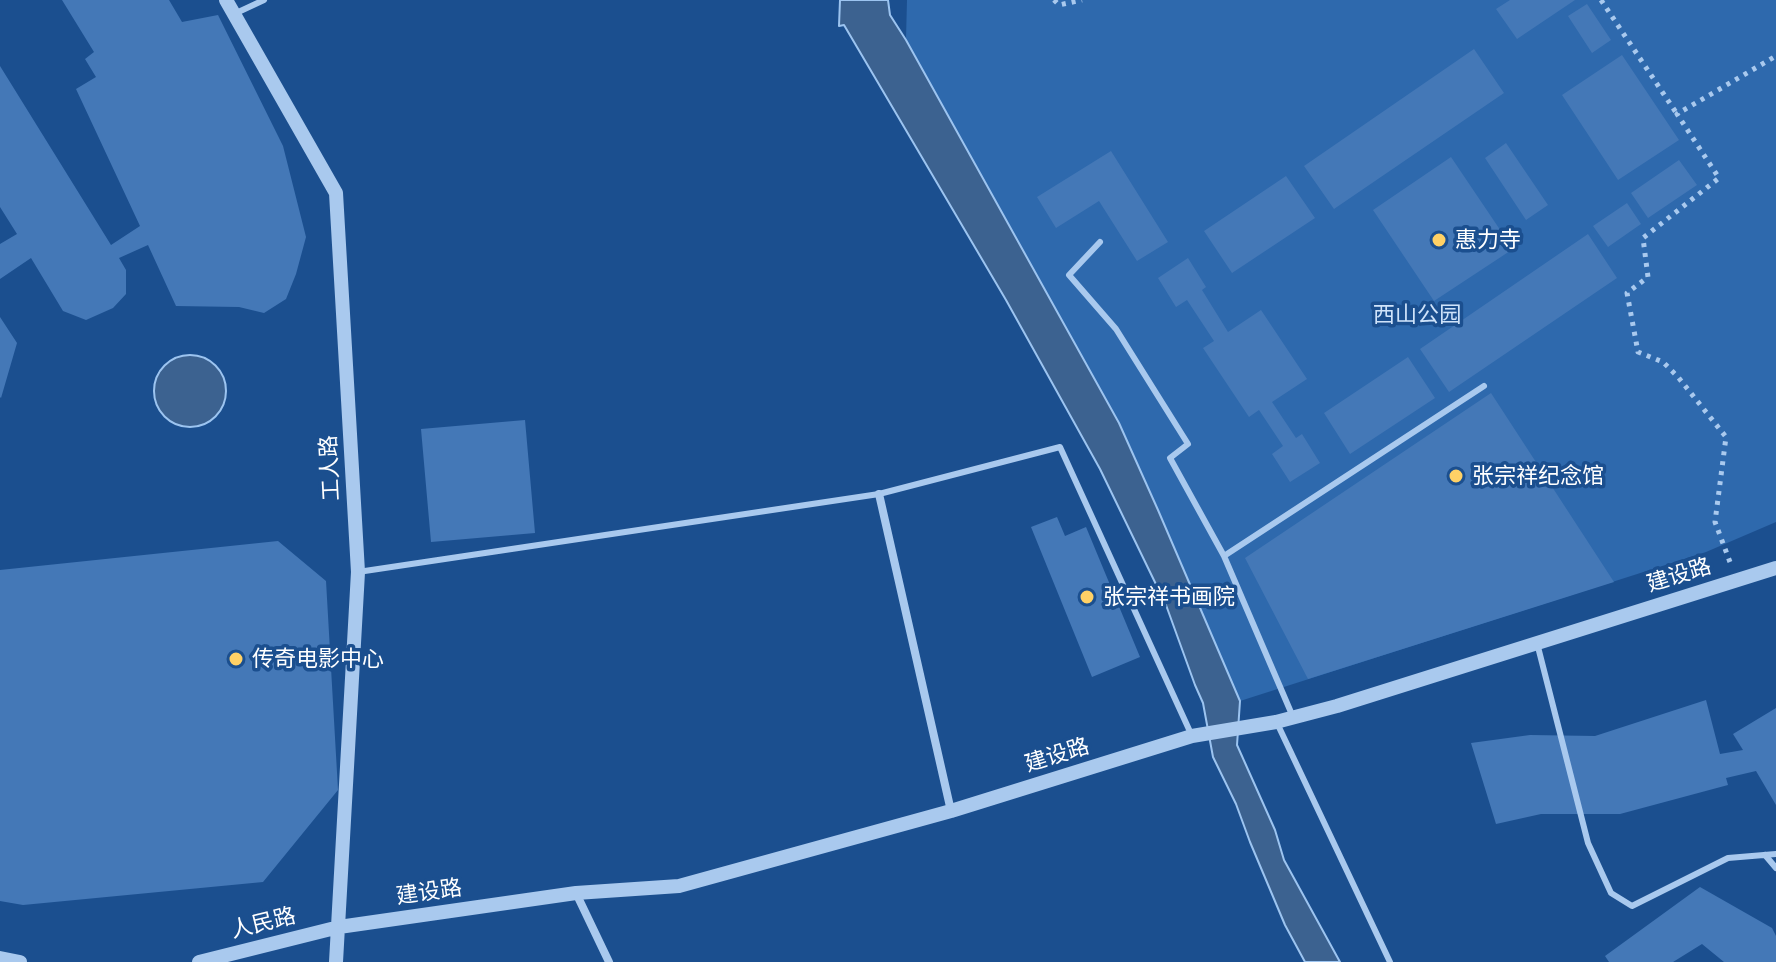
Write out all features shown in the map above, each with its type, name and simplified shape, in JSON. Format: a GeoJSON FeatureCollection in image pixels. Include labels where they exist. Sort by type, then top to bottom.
{"type":"FeatureCollection","features":[{"type":"Feature","properties":{"kind":"street","name":"工人路"},"geometry":{"type":"LineString","coordinates":[[226,0],[336,193],[358,572],[336,962]]}},
{"type":"Feature","properties":{"kind":"street"},"geometry":{"type":"LineString","coordinates":[[879,494],[951,811]]}},
{"type":"Feature","properties":{"kind":"street","name":"建设路"},"geometry":{"type":"LineString","coordinates":[[339,927],[576,893],[679,886],[951,811],[1192,736],[1276,722],[1337,706],[1776,568]]}},
{"type":"Feature","properties":{"kind":"street"},"geometry":{"type":"LineString","coordinates":[[576,893],[609,962]]}},
{"type":"Feature","properties":{"kind":"street","name":"人民路"},"geometry":{"type":"LineString","coordinates":[[199,962],[339,927]]}},
{"type":"Feature","properties":{"kind":"street"},"geometry":{"type":"LineString","coordinates":[[0,958],[20,962]]}},
{"type":"Feature","properties":{"kind":"lane"},"geometry":{"type":"LineString","coordinates":[[234,14],[264,0]]}},
{"type":"Feature","properties":{"kind":"lane"},"geometry":{"type":"LineString","coordinates":[[1100,242],[1069,275],[1116,329],[1188,444],[1170,458],[1224,556],[1293,717]]}},
{"type":"Feature","properties":{"kind":"lane"},"geometry":{"type":"LineString","coordinates":[[1224,556],[1484,386]]}},
{"type":"Feature","properties":{"kind":"lane"},"geometry":{"type":"LineString","coordinates":[[358,572],[879,494],[1060,447],[1192,736]]}},
{"type":"Feature","properties":{"kind":"lane"},"geometry":{"type":"LineString","coordinates":[[1537,643],[1588,843],[1611,893],[1632,906],[1728,858],[1776,854]]}},
{"type":"Feature","properties":{"kind":"lane"},"geometry":{"type":"LineString","coordinates":[[1276,722],[1390,962]]}},
{"type":"Feature","properties":{"kind":"lane"},"geometry":{"type":"LineString","coordinates":[[1765,855],[1776,868]]}},
{"type":"Feature","properties":{"kind":"path"},"geometry":{"type":"LineString","coordinates":[[1054,0],[1059,5],[1082,0]]}},
{"type":"Feature","properties":{"kind":"path"},"geometry":{"type":"LineString","coordinates":[[1601,0],[1719,178],[1643,238],[1648,277],[1627,293],[1638,352],[1663,362],[1726,437],[1715,522],[1737,580]]}},
{"type":"Feature","properties":{"kind":"path"},"geometry":{"type":"LineString","coordinates":[[1677,114],[1776,56]]}},
{"type":"Feature","properties":{"kind":"green space","name":"西山公园"},"geometry":{"type":"Polygon","coordinates":[[[907,0],[1776,0],[1776,522],[1706,552],[1240,701],[1119,423],[906,40],[907,0]]]}},
{"type":"Feature","properties":{"kind":"shaded area"},"geometry":{"type":"Polygon","coordinates":[[[840,0],[888,0],[890,15],[1119,423],[1240,701],[1237,745],[1275,830],[1284,860],[1340,962],[1305,962],[1285,925],[1236,804],[1213,757],[1203,703],[1166,605],[1100,469],[1006,300],[844,25],[839,26],[840,0]]]}},
{"type":"Feature","properties":{"kind":"shaded area"},"geometry":{"type":"Polygon","coordinates":[[[197,355],[216,365],[224,377],[224,405],[216,417],[204,425],[183,427],[164,417],[156,405],[154,384],[164,365],[176,357],[197,355]]]}},
{"type":"Feature","properties":{"kind":"building"},"geometry":{"type":"Polygon","coordinates":[[[62,0],[169,0],[182,22],[218,15],[283,146],[306,237],[286,299],[264,313],[239,307],[176,306],[148,245],[119,258],[126,270],[126,294],[113,308],[86,320],[63,311],[31,258],[0,279],[0,244],[17,234],[0,207],[0,66],[111,245],[140,226],[76,89],[96,77],[85,59],[94,52],[62,0]]]}},
{"type":"Feature","properties":{"kind":"building"},"geometry":{"type":"Polygon","coordinates":[[[1510,0],[1575,0],[1517,39],[1496,9],[1510,0]]]}},
{"type":"Feature","properties":{"kind":"building"},"geometry":{"type":"Polygon","coordinates":[[[1587,4],[1611,40],[1592,53],[1568,16],[1587,4]]]}},
{"type":"Feature","properties":{"kind":"building"},"geometry":{"type":"Polygon","coordinates":[[[1474,49],[1504,93],[1334,209],[1304,166],[1474,49]]]}},
{"type":"Feature","properties":{"kind":"building"},"geometry":{"type":"Polygon","coordinates":[[[1622,55],[1679,140],[1618,180],[1562,95],[1622,55]]]}},
{"type":"Feature","properties":{"kind":"building"},"geometry":{"type":"Polygon","coordinates":[[[1506,143],[1548,205],[1526,220],[1485,158],[1506,143]]]}},
{"type":"Feature","properties":{"kind":"building"},"geometry":{"type":"Polygon","coordinates":[[[1111,151],[1168,242],[1137,261],[1099,201],[1056,228],[1037,197],[1111,151]]]}},
{"type":"Feature","properties":{"kind":"building"},"geometry":{"type":"Polygon","coordinates":[[[1451,157],[1513,249],[1434,301],[1373,210],[1451,157]]]}},
{"type":"Feature","properties":{"kind":"building"},"geometry":{"type":"Polygon","coordinates":[[[1679,160],[1697,185],[1648,218],[1631,193],[1679,160]]]}},
{"type":"Feature","properties":{"kind":"building"},"geometry":{"type":"Polygon","coordinates":[[[1286,176],[1315,218],[1232,273],[1204,231],[1286,176]]]}},
{"type":"Feature","properties":{"kind":"building"},"geometry":{"type":"Polygon","coordinates":[[[1627,203],[1641,224],[1608,247],[1593,226],[1627,203]]]}},
{"type":"Feature","properties":{"kind":"building"},"geometry":{"type":"Polygon","coordinates":[[[1588,234],[1617,278],[1449,392],[1420,349],[1588,234]]]}},
{"type":"Feature","properties":{"kind":"building"},"geometry":{"type":"Polygon","coordinates":[[[1188,258],[1206,287],[1202,290],[1228,332],[1261,310],[1307,379],[1272,402],[1296,438],[1302,434],[1320,463],[1290,482],[1272,454],[1283,446],[1259,410],[1249,417],[1203,348],[1214,341],[1187,300],[1176,307],[1158,278],[1188,258]]]}},
{"type":"Feature","properties":{"kind":"building"},"geometry":{"type":"Polygon","coordinates":[[[0,317],[17,343],[1,398],[0,397],[0,317]]]}},
{"type":"Feature","properties":{"kind":"building"},"geometry":{"type":"Polygon","coordinates":[[[1408,357],[1435,398],[1350,454],[1324,413],[1408,357]]]}},
{"type":"Feature","properties":{"kind":"building","name":"张宗祥纪念馆"},"geometry":{"type":"Polygon","coordinates":[[[1491,393],[1614,582],[1308,679],[1245,558],[1491,393]]]}},
{"type":"Feature","properties":{"kind":"building"},"geometry":{"type":"Polygon","coordinates":[[[525,420],[535,533],[431,542],[421,429],[525,420]]]}},
{"type":"Feature","properties":{"kind":"building","name":"张宗祥书画院"},"geometry":{"type":"Polygon","coordinates":[[[1057,517],[1065,536],[1086,527],[1140,657],[1092,677],[1031,527],[1057,517]]]}},
{"type":"Feature","properties":{"kind":"building"},"geometry":{"type":"Polygon","coordinates":[[[278,541],[326,581],[338,790],[263,882],[23,905],[0,901],[0,570],[278,541]]]}},
{"type":"Feature","properties":{"kind":"building"},"geometry":{"type":"Polygon","coordinates":[[[1706,700],[1720,754],[1743,750],[1733,734],[1776,708],[1776,805],[1756,771],[1726,778],[1728,785],[1620,814],[1541,814],[1496,824],[1471,743],[1530,735],[1595,736],[1706,700]]]}},
{"type":"Feature","properties":{"kind":"building"},"geometry":{"type":"Polygon","coordinates":[[[1700,887],[1772,928],[1776,936],[1776,962],[1724,962],[1702,944],[1673,962],[1609,962],[1605,956],[1700,887]]]}},
{"type":"Feature","properties":{"kind":"place","name":"惠力寺"},"geometry":{"type":"Point","coordinates":[1439,240]}},
{"type":"Feature","properties":{"kind":"place","name":"张宗祥纪念馆"},"geometry":{"type":"Point","coordinates":[1456,476]}},
{"type":"Feature","properties":{"kind":"place","name":"张宗祥书画院"},"geometry":{"type":"Point","coordinates":[1087,597]}},
{"type":"Feature","properties":{"kind":"place","name":"传奇电影中心"},"geometry":{"type":"Point","coordinates":[236,659]}}]}
